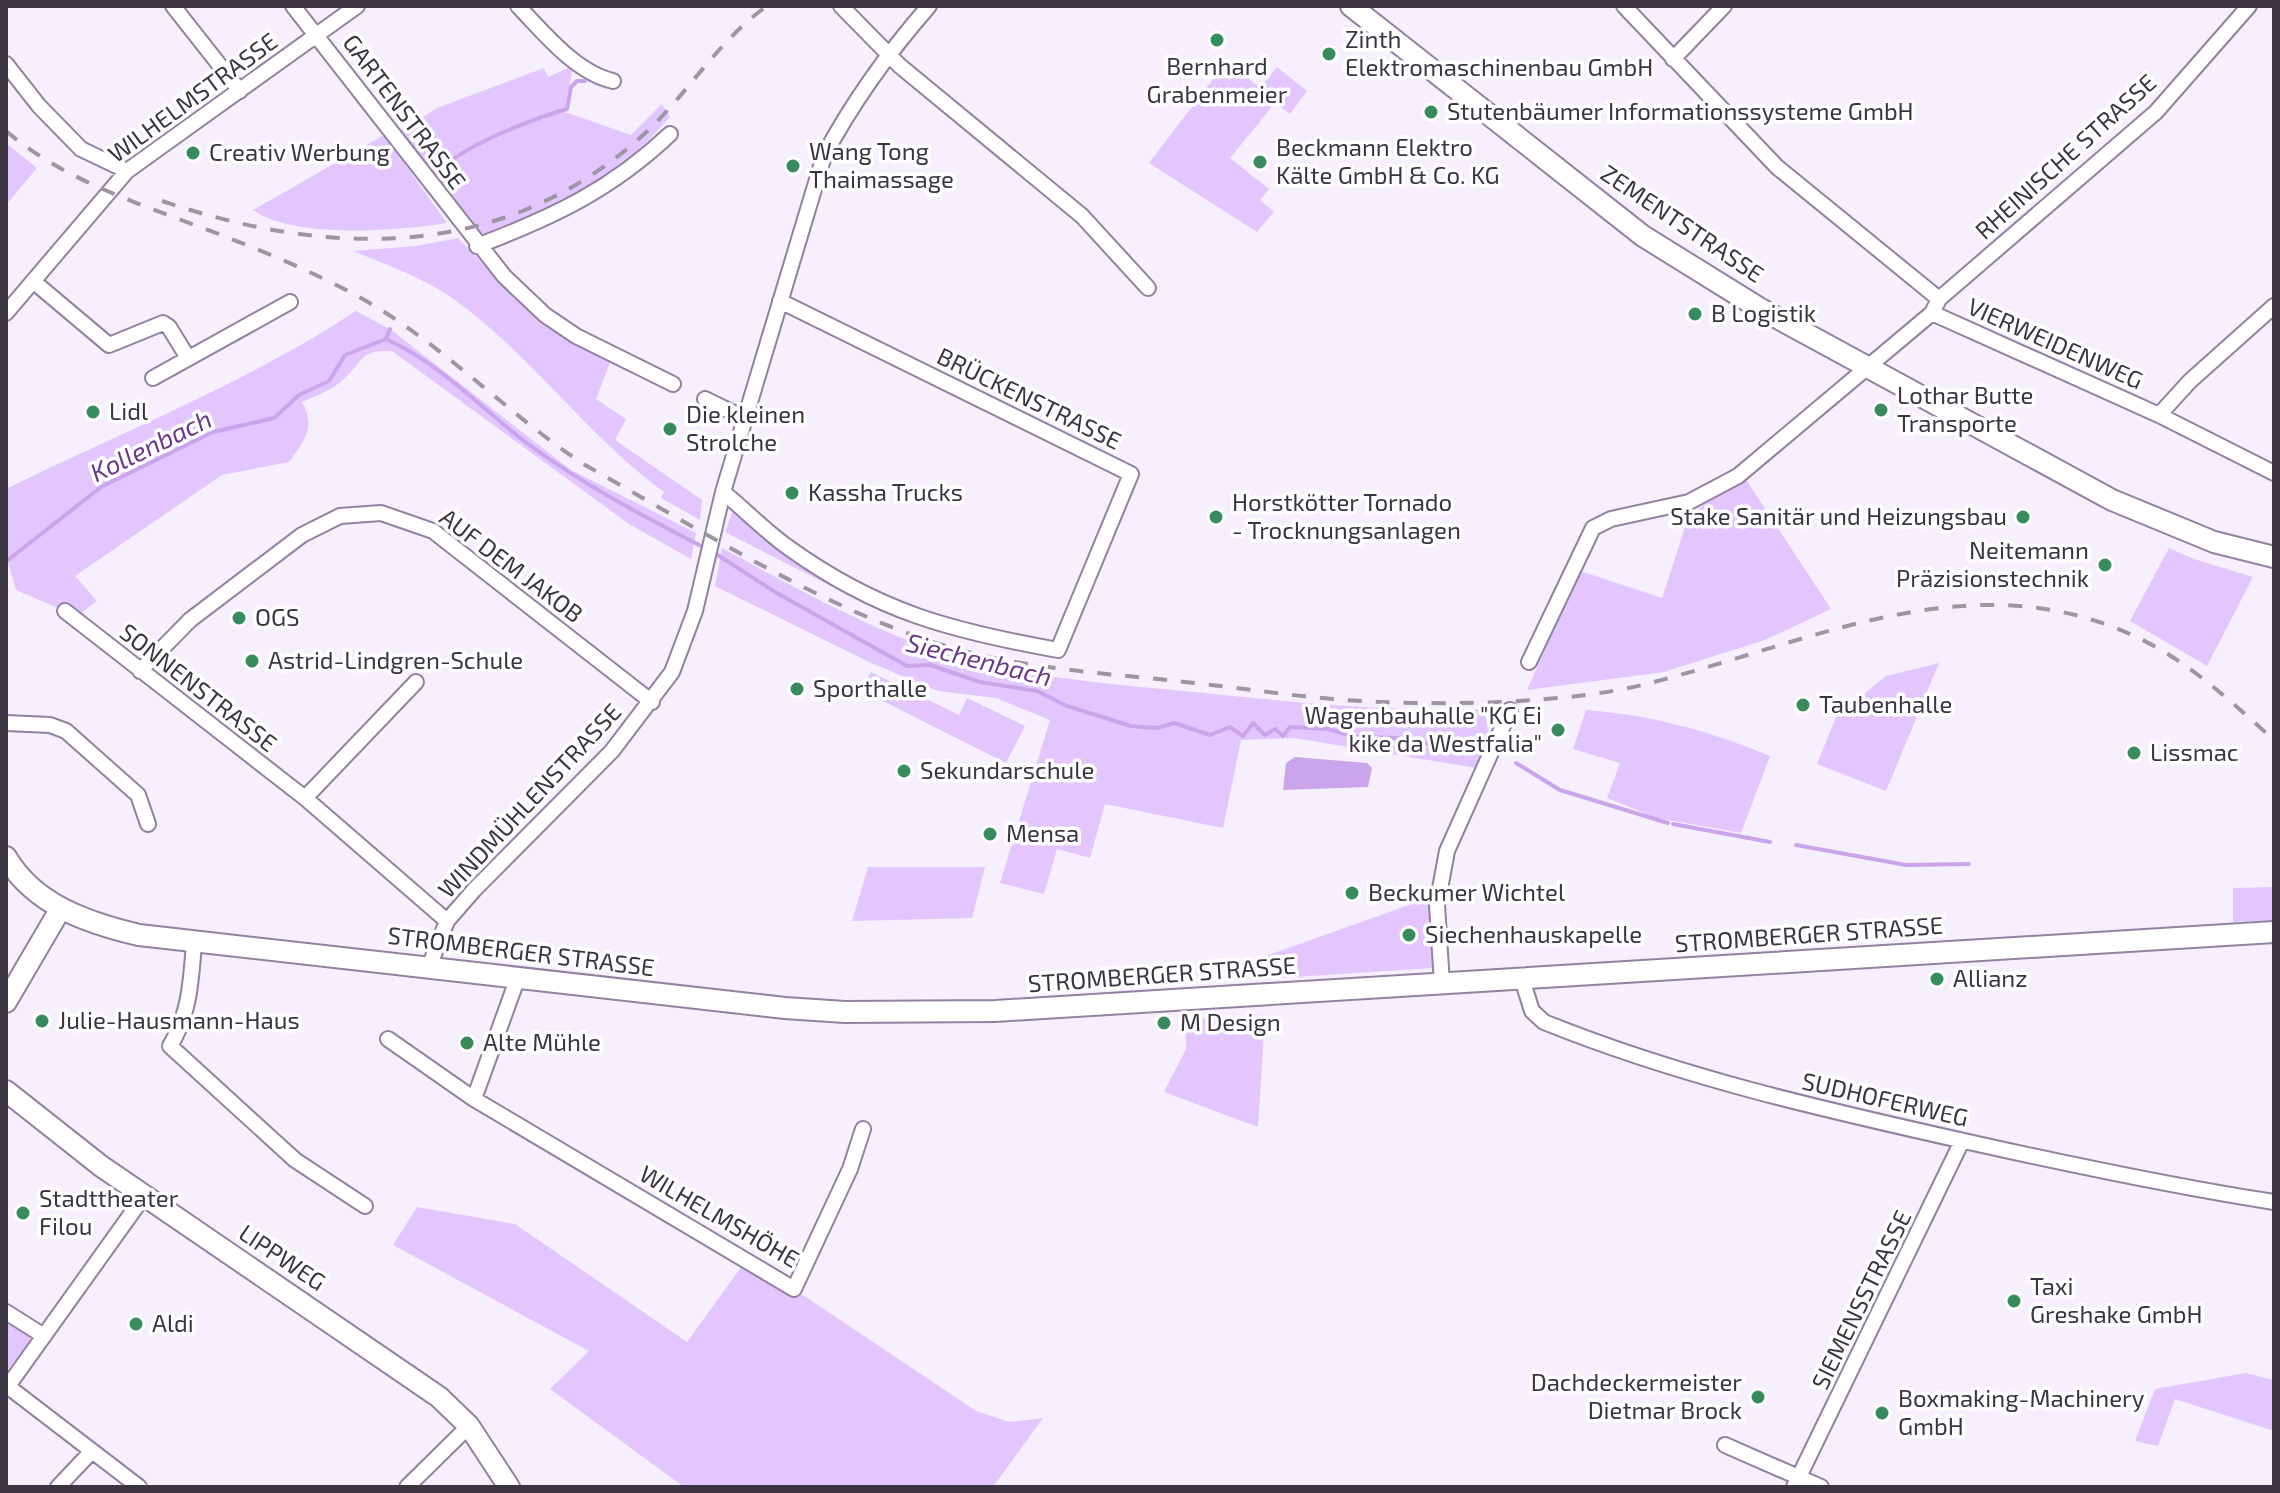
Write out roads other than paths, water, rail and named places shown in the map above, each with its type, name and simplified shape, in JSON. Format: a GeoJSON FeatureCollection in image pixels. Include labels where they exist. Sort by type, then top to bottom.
{"type":"FeatureCollection","features":[{"type":"Feature","properties":{"kind":"main road","name":"ZEMENTSTRASSE"},"geometry":{"type":"LineString","coordinates":[[1351,6],[1643,236],[1759,308],[2112,500],[2214,542],[2274,557]]}},
{"type":"Feature","properties":{"kind":"main road","name":"STROMBERGER STRASSE"},"geometry":{"type":"LineString","coordinates":[[6,857],[31,887],[61,908],[106,928],[194,943],[518,977],[715,1002],[900,1013],[995,1011],[2274,932]]}},
{"type":"Feature","properties":{"kind":"main road"},"geometry":{"type":"LineString","coordinates":[[6,1002],[61,908]]}},
{"type":"Feature","properties":{"kind":"main road","name":"LIPPWEG"},"geometry":{"type":"LineString","coordinates":[[6,1091],[59,1136],[439,1397],[469,1426],[509,1487]]}},
{"type":"Feature","properties":{"kind":"street"},"geometry":{"type":"LineString","coordinates":[[173,6],[240,91]]}},
{"type":"Feature","properties":{"kind":"street","name":"GARTENSTRASSE"},"geometry":{"type":"LineString","coordinates":[[293,6],[477,246],[545,315],[576,336],[673,384]]}},
{"type":"Feature","properties":{"kind":"street","name":"WILHELMSTRASSE"},"geometry":{"type":"LineString","coordinates":[[6,313],[127,171],[357,6]]}},
{"type":"Feature","properties":{"kind":"street"},"geometry":{"type":"LineString","coordinates":[[518,6],[550,40],[599,77],[613,81]]}},
{"type":"Feature","properties":{"kind":"street"},"geometry":{"type":"LineString","coordinates":[[841,6],[887,53],[1082,216],[1148,288]]}},
{"type":"Feature","properties":{"kind":"street","name":"WINDMÜHLENSTRASSE"},"geometry":{"type":"LineString","coordinates":[[429,967],[447,921],[583,782],[652,702],[672,672],[686,641],[723,492],[824,156],[843,119],[887,53],[929,6]]}},
{"type":"Feature","properties":{"kind":"street"},"geometry":{"type":"LineString","coordinates":[[1624,6],[1777,167],[1936,306]]}},
{"type":"Feature","properties":{"kind":"street"},"geometry":{"type":"LineString","coordinates":[[1673,59],[1724,6]]}},
{"type":"Feature","properties":{"kind":"street","name":"RHEINISCHE STRASSE"},"geometry":{"type":"LineString","coordinates":[[1529,662],[1593,528],[1611,519],[1689,502],[1738,476],[1870,366],[2156,112],[2249,6]]}},
{"type":"Feature","properties":{"kind":"street"},"geometry":{"type":"LineString","coordinates":[[6,64],[39,106],[81,149],[127,171]]}},
{"type":"Feature","properties":{"kind":"street"},"geometry":{"type":"LineString","coordinates":[[477,246],[565,211],[629,172],[670,134]]}},
{"type":"Feature","properties":{"kind":"street"},"geometry":{"type":"LineString","coordinates":[[33,281],[101,342],[117,344],[163,323],[169,327],[188,358]]}},
{"type":"Feature","properties":{"kind":"street","name":"BRÜCKENSTRASSE"},"geometry":{"type":"LineString","coordinates":[[723,492],[788,548],[871,600],[964,633],[1058,650],[1131,474],[780,301]]}},
{"type":"Feature","properties":{"kind":"street"},"geometry":{"type":"LineString","coordinates":[[153,378],[290,302]]}},
{"type":"Feature","properties":{"kind":"street","name":"VIERWEIDENWEG"},"geometry":{"type":"LineString","coordinates":[[1936,306],[2274,473]]}},
{"type":"Feature","properties":{"kind":"street","name":"VIERWEIDENWEG"},"geometry":{"type":"LineString","coordinates":[[2159,415],[2190,381],[2274,306]]}},
{"type":"Feature","properties":{"kind":"street"},"geometry":{"type":"LineString","coordinates":[[705,399],[746,419]]}},
{"type":"Feature","properties":{"kind":"street","name":"AUF DEM JAKOB"},"geometry":{"type":"LineString","coordinates":[[140,671],[190,620],[302,535],[340,516],[381,513],[433,531],[652,702]]}},
{"type":"Feature","properties":{"kind":"street","name":"SONNENSTRASSE"},"geometry":{"type":"LineString","coordinates":[[65,611],[305,798],[447,921]]}},
{"type":"Feature","properties":{"kind":"street"},"geometry":{"type":"LineString","coordinates":[[305,798],[416,682]]}},
{"type":"Feature","properties":{"kind":"street"},"geometry":{"type":"LineString","coordinates":[[1442,984],[1437,905],[1447,851],[1510,710]]}},
{"type":"Feature","properties":{"kind":"street"},"geometry":{"type":"LineString","coordinates":[[6,723],[50,725],[66,731],[138,795],[148,824]]}},
{"type":"Feature","properties":{"kind":"street"},"geometry":{"type":"LineString","coordinates":[[194,943],[192,989],[180,1029],[170,1046],[295,1160],[365,1206]]}},
{"type":"Feature","properties":{"kind":"street"},"geometry":{"type":"LineString","coordinates":[[474,1099],[518,977]]}},
{"type":"Feature","properties":{"kind":"street","name":"SUDHOFERWEG"},"geometry":{"type":"LineString","coordinates":[[1522,979],[1532,1011],[1544,1022],[1589,1040],[1760,1094],[2152,1182],[2274,1202]]}},
{"type":"Feature","properties":{"kind":"street","name":"WILHELMSHÖHE"},"geometry":{"type":"LineString","coordinates":[[388,1039],[474,1099],[794,1289],[850,1169],[863,1129]]}},
{"type":"Feature","properties":{"kind":"street","name":"SIEMENSSTRASSE"},"geometry":{"type":"LineString","coordinates":[[1796,1482],[1962,1141]]}},
{"type":"Feature","properties":{"kind":"street"},"geometry":{"type":"LineString","coordinates":[[139,1487],[7,1386],[144,1196]]}},
{"type":"Feature","properties":{"kind":"street"},"geometry":{"type":"LineString","coordinates":[[6,1312],[44,1336]]}},
{"type":"Feature","properties":{"kind":"street"},"geometry":{"type":"LineString","coordinates":[[407,1487],[469,1426]]}},
{"type":"Feature","properties":{"kind":"street"},"geometry":{"type":"LineString","coordinates":[[1725,1445],[1796,1482],[1821,1487]]}},
{"type":"Feature","properties":{"kind":"street"},"geometry":{"type":"LineString","coordinates":[[58,1487],[92,1451]]}},
{"type":"Feature","properties":{"kind":"waterway","name":"Kollenbach"},"geometry":{"type":"LineString","coordinates":[[437,175],[446,165],[477,145],[567,109],[571,87],[577,81],[585,81]]}},
{"type":"Feature","properties":{"kind":"waterway","name":"Kollenbach"},"geometry":{"type":"LineString","coordinates":[[8,560],[101,487],[213,432],[274,418],[299,395],[329,381],[345,355],[386,339],[390,329]]}},
{"type":"Feature","properties":{"kind":"waterway","name":"Siechenbach"},"geometry":{"type":"LineString","coordinates":[[386,339],[424,360],[524,441],[567,471],[705,548]]}},
{"type":"Feature","properties":{"kind":"waterway","name":"Siechenbach"},"geometry":{"type":"LineString","coordinates":[[713,552],[775,592],[907,666],[930,665],[980,682],[1037,691],[1067,706],[1131,726],[1157,728],[1174,723],[1210,735],[1230,727],[1243,736],[1253,723],[1265,735],[1275,729],[1283,736],[1290,727],[1328,729],[1356,737],[1397,738],[1479,753]]}},
{"type":"Feature","properties":{"kind":"waterway","name":"Siechenbach"},"geometry":{"type":"LineString","coordinates":[[1516,763],[1560,790],[1668,823]]}},
{"type":"Feature","properties":{"kind":"waterway","name":"Siechenbach"},"geometry":{"type":"LineString","coordinates":[[1673,824],[1770,842]]}},
{"type":"Feature","properties":{"kind":"waterway","name":"Siechenbach"},"geometry":{"type":"LineString","coordinates":[[1796,845],[1906,865],[1969,864]]}},
{"type":"Feature","properties":{"kind":"railway"},"geometry":{"type":"LineString","coordinates":[[162,201],[225,220],[289,232],[351,238],[413,237],[473,227],[531,207],[587,178],[641,137],[673,105],[717,52],[767,6]]}},
{"type":"Feature","properties":{"kind":"railway"},"geometry":{"type":"LineString","coordinates":[[6,131],[26,147],[90,184],[274,256],[361,298],[420,336],[585,465],[762,565],[854,611],[900,630],[975,654],[1065,669],[1308,697],[1382,702],[1479,703],[1580,696],[1642,685],[1834,629],[1898,614],[1962,606],[2026,607],[2090,619],[2154,646],[2202,678],[2274,740]]}},
{"type":"Feature","properties":{"kind":"place","name":"Bernhard Grabenmeier"},"geometry":{"type":"Point","coordinates":[1217,40]}},
{"type":"Feature","properties":{"kind":"place","name":"Zinth Elektromaschinenbau GmbH"},"geometry":{"type":"Point","coordinates":[1329,54]}},
{"type":"Feature","properties":{"kind":"place","name":"Stutenbäumer Informationssysteme GmbH"},"geometry":{"type":"Point","coordinates":[1431,112]}},
{"type":"Feature","properties":{"kind":"place","name":"Creativ Werbung"},"geometry":{"type":"Point","coordinates":[193,153]}},
{"type":"Feature","properties":{"kind":"place","name":"Beckmann Elektro Kälte GmbH & Co. KG"},"geometry":{"type":"Point","coordinates":[1260,162]}},
{"type":"Feature","properties":{"kind":"place","name":"Wang Tong Thaimassage"},"geometry":{"type":"Point","coordinates":[793,166]}},
{"type":"Feature","properties":{"kind":"place","name":"B Logistik"},"geometry":{"type":"Point","coordinates":[1695,314]}},
{"type":"Feature","properties":{"kind":"place","name":"Lothar Butte Transporte"},"geometry":{"type":"Point","coordinates":[1881,410]}},
{"type":"Feature","properties":{"kind":"place","name":"Lidl"},"geometry":{"type":"Point","coordinates":[93,412]}},
{"type":"Feature","properties":{"kind":"place","name":"Die kleinen Strolche"},"geometry":{"type":"Point","coordinates":[670,429]}},
{"type":"Feature","properties":{"kind":"place","name":"Kassha Trucks"},"geometry":{"type":"Point","coordinates":[792,493]}},
{"type":"Feature","properties":{"kind":"place","name":"Horstkötter Tornado - Trocknungsanlagen"},"geometry":{"type":"Point","coordinates":[1216,517]}},
{"type":"Feature","properties":{"kind":"place","name":"Stake Sanitär und Heizungsbau"},"geometry":{"type":"Point","coordinates":[2023,517]}},
{"type":"Feature","properties":{"kind":"place","name":"Neitemann Präzisionstechnik"},"geometry":{"type":"Point","coordinates":[2105,565]}},
{"type":"Feature","properties":{"kind":"place","name":"OGS"},"geometry":{"type":"Point","coordinates":[239,618]}},
{"type":"Feature","properties":{"kind":"place","name":"Astrid-Lindgren-Schule"},"geometry":{"type":"Point","coordinates":[252,661]}},
{"type":"Feature","properties":{"kind":"place","name":"Sporthalle"},"geometry":{"type":"Point","coordinates":[797,689]}},
{"type":"Feature","properties":{"kind":"place","name":"Taubenhalle"},"geometry":{"type":"Point","coordinates":[1803,705]}},
{"type":"Feature","properties":{"kind":"place","name":"Wagenbauhalle \"KG Ei kike da Westfalia\""},"geometry":{"type":"Point","coordinates":[1558,730]}},
{"type":"Feature","properties":{"kind":"place","name":"Lissmac"},"geometry":{"type":"Point","coordinates":[2134,753]}},
{"type":"Feature","properties":{"kind":"place","name":"Sekundarschule"},"geometry":{"type":"Point","coordinates":[904,771]}},
{"type":"Feature","properties":{"kind":"place","name":"Mensa"},"geometry":{"type":"Point","coordinates":[990,834]}},
{"type":"Feature","properties":{"kind":"place","name":"Beckumer Wichtel"},"geometry":{"type":"Point","coordinates":[1352,893]}},
{"type":"Feature","properties":{"kind":"place","name":"Siechenhauskapelle"},"geometry":{"type":"Point","coordinates":[1409,935]}},
{"type":"Feature","properties":{"kind":"place","name":"Allianz"},"geometry":{"type":"Point","coordinates":[1937,979]}},
{"type":"Feature","properties":{"kind":"place","name":"Julie-Hausmann-Haus"},"geometry":{"type":"Point","coordinates":[42,1021]}},
{"type":"Feature","properties":{"kind":"place","name":"M Design"},"geometry":{"type":"Point","coordinates":[1164,1023]}},
{"type":"Feature","properties":{"kind":"place","name":"Alte Mühle"},"geometry":{"type":"Point","coordinates":[467,1043]}},
{"type":"Feature","properties":{"kind":"place","name":"Stadttheater Filou"},"geometry":{"type":"Point","coordinates":[23,1213]}},
{"type":"Feature","properties":{"kind":"place","name":"Taxi Greshake GmbH"},"geometry":{"type":"Point","coordinates":[2014,1301]}},
{"type":"Feature","properties":{"kind":"place","name":"Aldi"},"geometry":{"type":"Point","coordinates":[136,1324]}},
{"type":"Feature","properties":{"kind":"place","name":"Dachdeckermeister Dietmar Brock"},"geometry":{"type":"Point","coordinates":[1758,1397]}},
{"type":"Feature","properties":{"kind":"place","name":"Boxmaking-Machinery GmbH"},"geometry":{"type":"Point","coordinates":[1882,1413]}}]}
